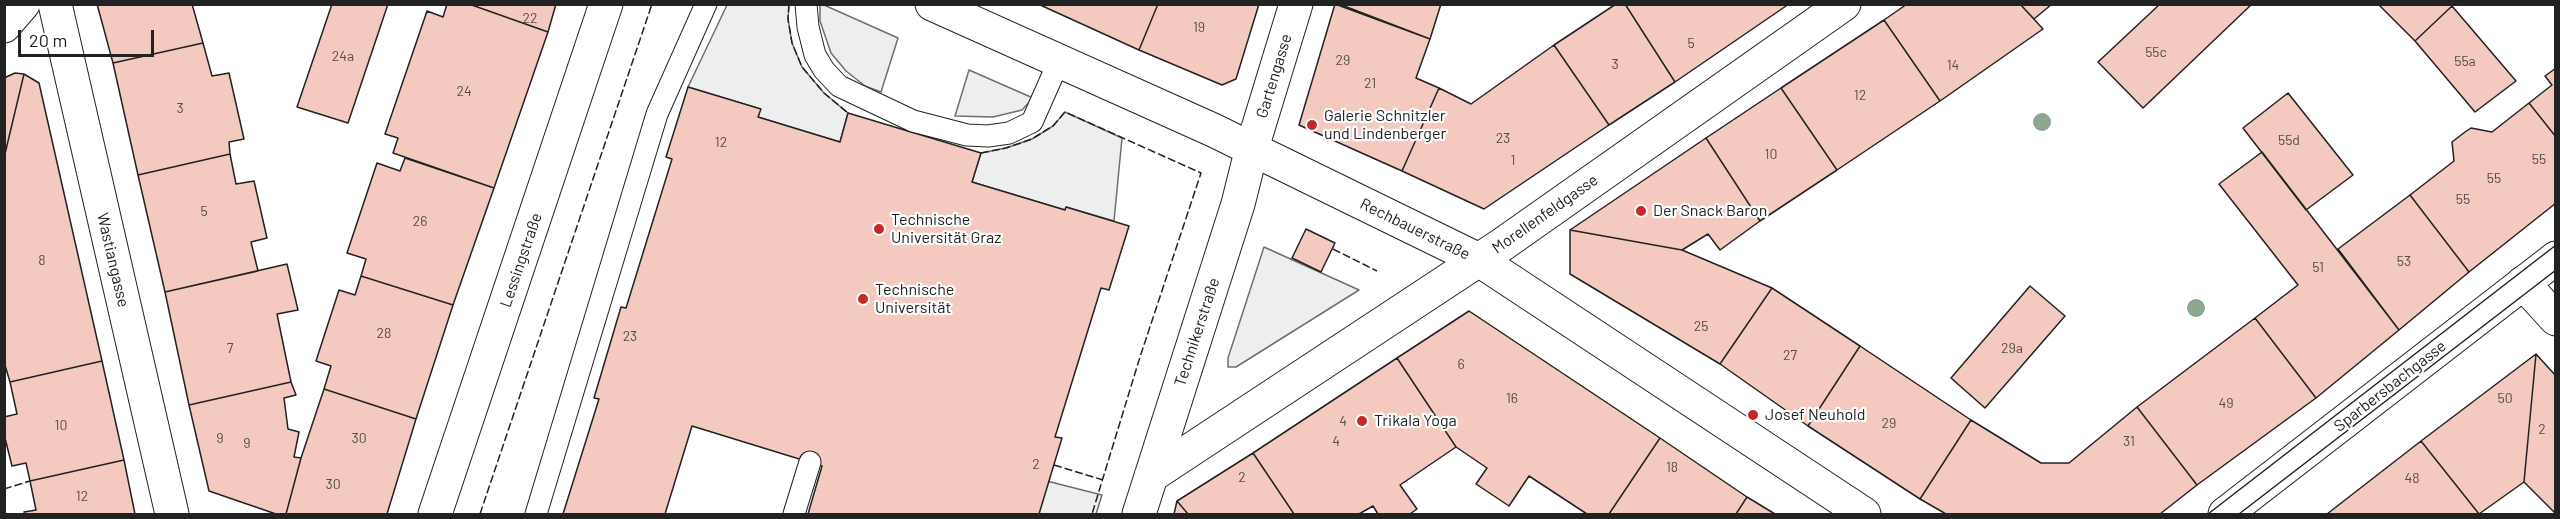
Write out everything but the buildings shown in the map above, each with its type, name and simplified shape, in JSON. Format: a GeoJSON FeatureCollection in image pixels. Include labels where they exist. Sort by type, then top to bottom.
{"type":"FeatureCollection","features":[{"type":"Feature","properties":{"kind":"street"},"geometry":{"type":"LineString","coordinates":[[4,26],[22,4]]}},
{"type":"Feature","properties":{"kind":"street","name":"Wastiangasse"},"geometry":{"type":"LineString","coordinates":[[55,4],[172,514]]}},
{"type":"Feature","properties":{"kind":"street","name":"Lessingstraße"},"geometry":{"type":"LineString","coordinates":[[435,514],[606,4]]}},
{"type":"Feature","properties":{"kind":"street","name":"Rechbauerstraße"},"geometry":{"type":"LineString","coordinates":[[932,4],[1252,148],[1479,260],[1864,514]]}},
{"type":"Feature","properties":{"kind":"street","name":"Gartengasse"},"geometry":{"type":"LineString","coordinates":[[1252,148],[1296,4]]}},
{"type":"Feature","properties":{"kind":"street","name":"Morellenfeldgasse"},"geometry":{"type":"LineString","coordinates":[[1151,476],[1479,260],[1844,4]]}},
{"type":"Feature","properties":{"kind":"street","name":"Technikerstraße"},"geometry":{"type":"LineString","coordinates":[[1139,514],[1238,204],[1252,148]]}},
{"type":"Feature","properties":{"kind":"street","name":"Sparbersbachgasse"},"geometry":{"type":"LineString","coordinates":[[2225,514],[2556,258]]}},
{"type":"Feature","properties":{"kind":"street"},"geometry":{"type":"LineString","coordinates":[[2523,284],[2556,319]]}},
{"type":"Feature","properties":{"kind":"lane"},"geometry":{"type":"LineString","coordinates":[[536,514],[657,114],[706,4]]}},
{"type":"Feature","properties":{"kind":"lane"},"geometry":{"type":"LineString","coordinates":[[806,4],[807,27],[815,55],[824,70],[839,86],[913,121],[967,135],[988,136],[1010,133],[1032,122],[1059,61]]}},
{"type":"Feature","properties":{"kind":"lane"},"geometry":{"type":"LineString","coordinates":[[794,514],[810,462]]}},
{"type":"Feature","properties":{"kind":"shaded area"},"geometry":{"type":"Polygon","coordinates":[[[727,5],[789,5],[788,19],[792,43],[802,67],[824,93],[848,113],[840,142],[758,117],[760,109],[688,87],[727,5]]]}},
{"type":"Feature","properties":{"kind":"shaded area"},"geometry":{"type":"Polygon","coordinates":[[[820,5],[898,38],[881,92],[865,86],[846,71],[831,53],[820,21],[820,5]]]}},
{"type":"Feature","properties":{"kind":"shaded area"},"geometry":{"type":"Polygon","coordinates":[[[969,70],[1033,98],[1022,110],[993,117],[955,116],[969,70]]]}},
{"type":"Feature","properties":{"kind":"shaded area"},"geometry":{"type":"Polygon","coordinates":[[[1065,112],[1122,138],[1114,221],[1066,207],[1065,210],[972,182],[981,153],[1032,139],[1053,126],[1065,112]]]}},
{"type":"Feature","properties":{"kind":"shaded area"},"geometry":{"type":"Polygon","coordinates":[[[1264,247],[1359,290],[1236,367],[1228,367],[1228,358],[1264,247]]]}},
{"type":"Feature","properties":{"kind":"shaded area"},"geometry":{"type":"Polygon","coordinates":[[[1035,478],[1102,495],[1096,514],[1024,514],[1035,478]]]}},
{"type":"Feature","properties":{"kind":"tram line"},"geometry":{"type":"LineString","coordinates":[[2208,514],[2556,245]]}},
{"type":"Feature","properties":{"kind":"tram line"},"geometry":{"type":"LineString","coordinates":[[2239,514],[2556,270]]}},
{"type":"Feature","properties":{"kind":"fence"},"geometry":{"type":"LineString","coordinates":[[480,514],[652,4]]}},
{"type":"Feature","properties":{"kind":"fence"},"geometry":{"type":"LineString","coordinates":[[789,4],[788,19],[792,43],[802,67],[824,93],[848,113]]}},
{"type":"Feature","properties":{"kind":"fence"},"geometry":{"type":"LineString","coordinates":[[981,153],[1032,139],[1053,126],[1065,112],[1201,173],[1140,357],[1092,514]]}},
{"type":"Feature","properties":{"kind":"fence"},"geometry":{"type":"LineString","coordinates":[[1333,249],[1377,271]]}},
{"type":"Feature","properties":{"kind":"fence"},"geometry":{"type":"LineString","coordinates":[[1054,465],[1103,480]]}},
{"type":"Feature","properties":{"kind":"fence"},"geometry":{"type":"LineString","coordinates":[[4,489],[30,481]]}},
{"type":"Feature","properties":{"kind":"place","name":"Galerie Schnitzler und Lindenberger"},"geometry":{"type":"Point","coordinates":[1312,125]}},
{"type":"Feature","properties":{"kind":"place","name":"Der Snack Baron"},"geometry":{"type":"Point","coordinates":[1641,211]}},
{"type":"Feature","properties":{"kind":"place","name":"Technische Universität Graz"},"geometry":{"type":"Point","coordinates":[879,229]}},
{"type":"Feature","properties":{"kind":"place","name":"Technische Universität"},"geometry":{"type":"Point","coordinates":[863,299]}},
{"type":"Feature","properties":{"kind":"place","name":"Josef Neuhold"},"geometry":{"type":"Point","coordinates":[1753,415]}},
{"type":"Feature","properties":{"kind":"place","name":"Trikala Yoga"},"geometry":{"type":"Point","coordinates":[1362,421]}}]}
